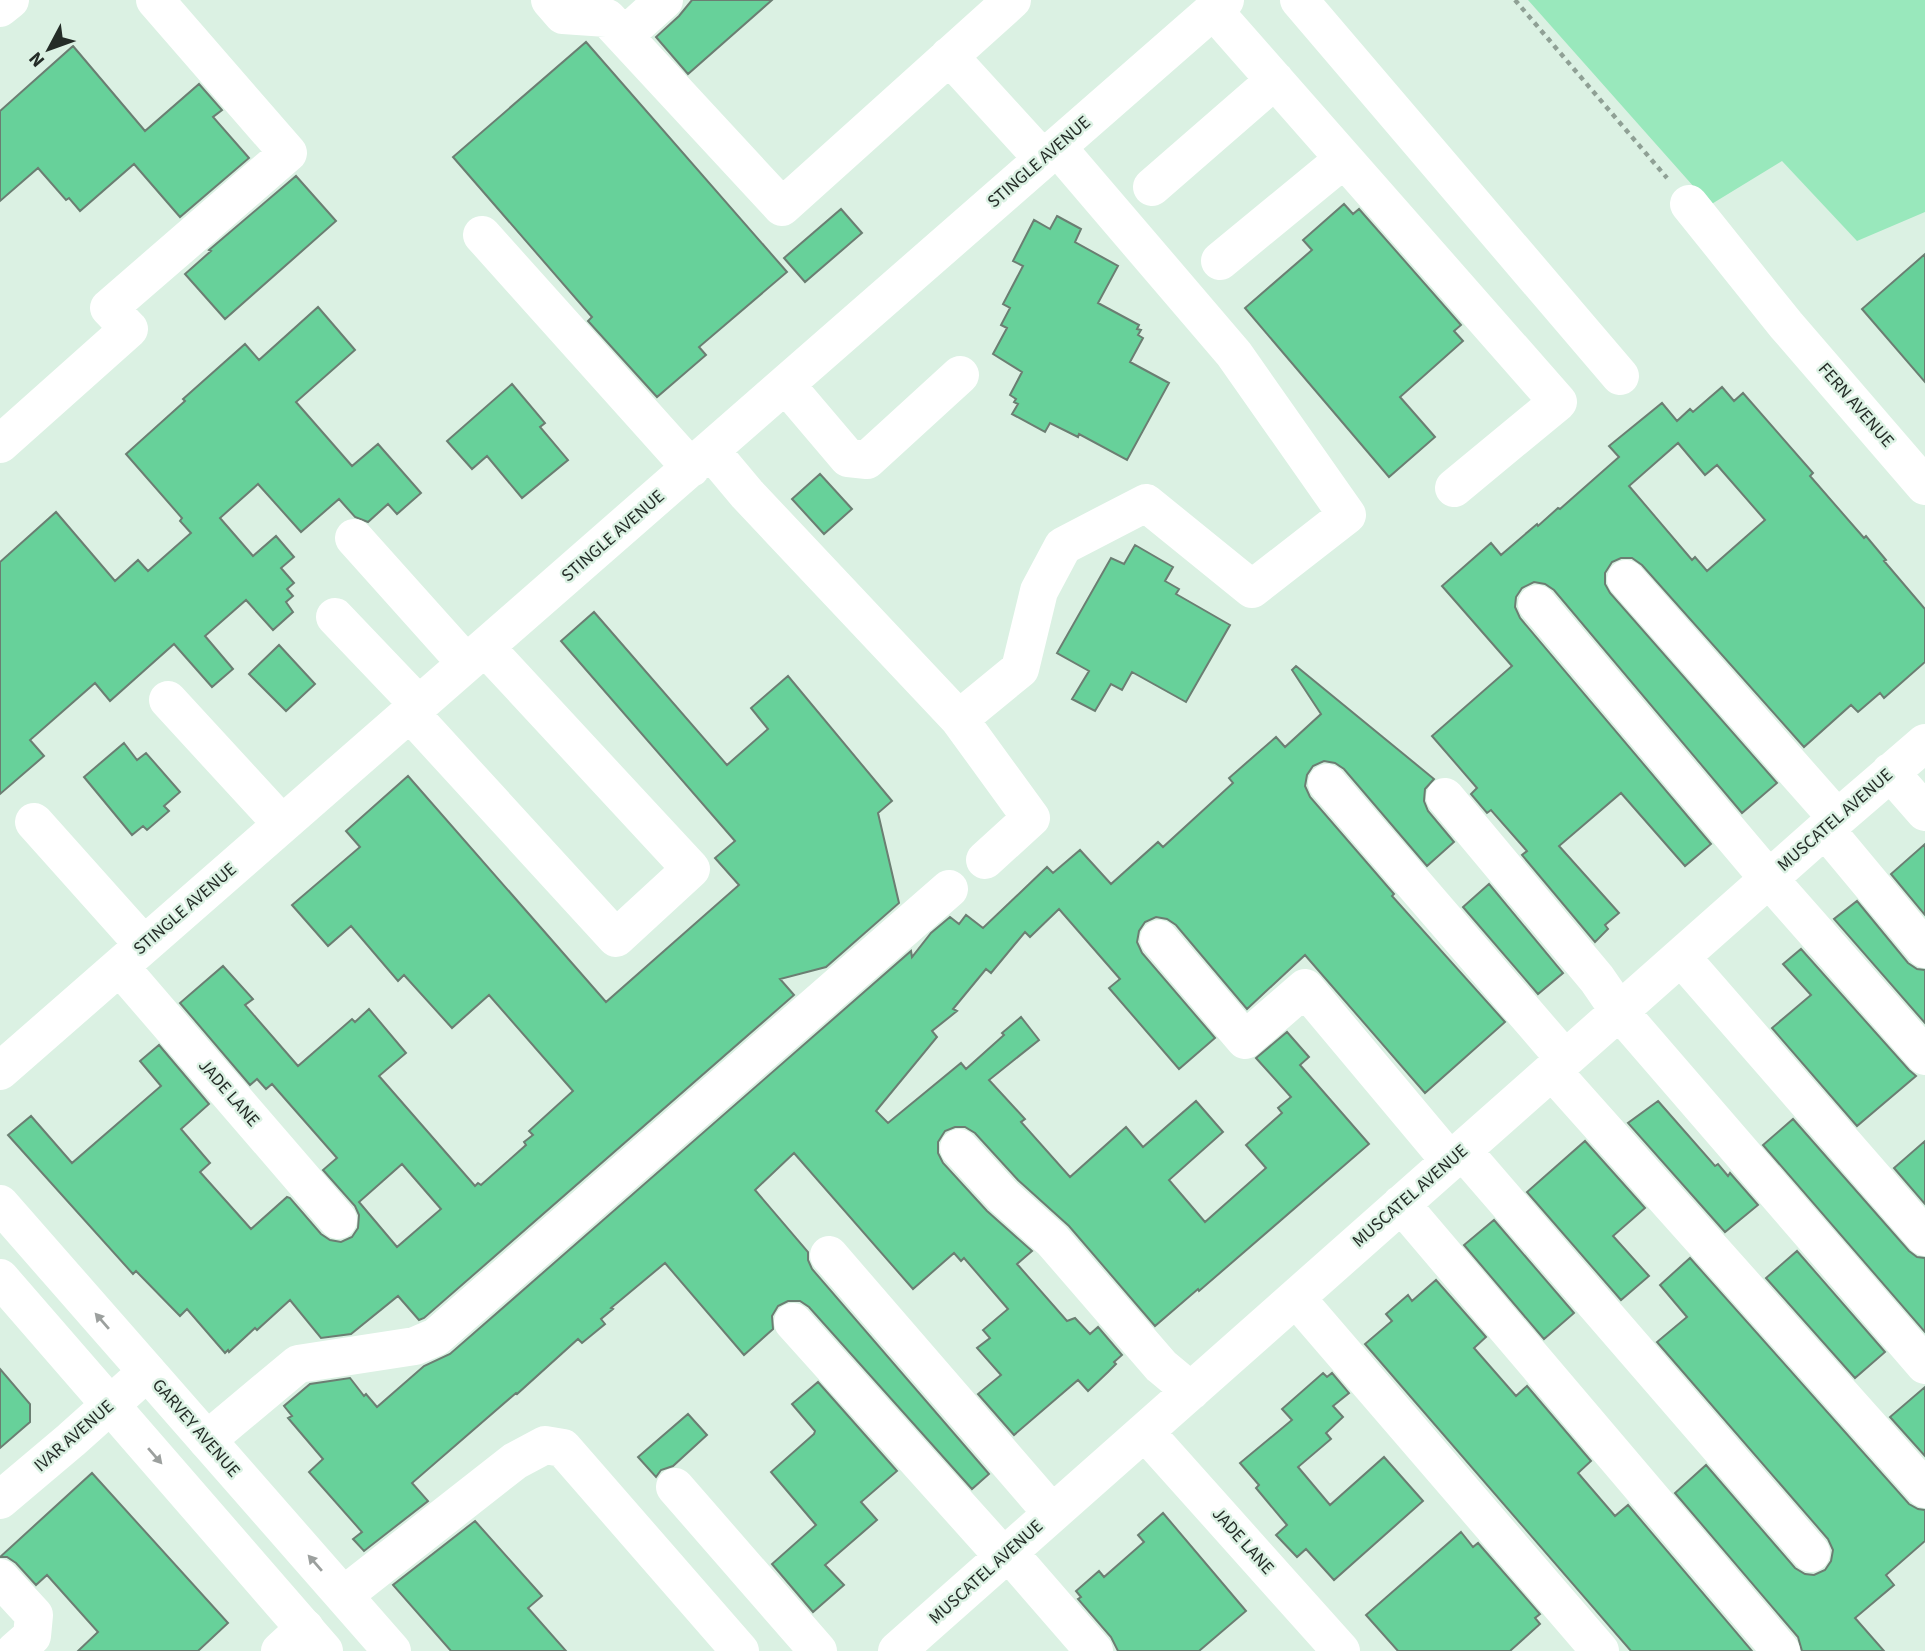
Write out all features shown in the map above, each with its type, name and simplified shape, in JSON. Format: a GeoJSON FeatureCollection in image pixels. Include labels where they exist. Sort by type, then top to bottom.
{"type":"FeatureCollection","features":[{"type":"Feature","properties":{"kind":"street"},"geometry":{"type":"LineString","coordinates":[[0,8],[10,0]]}},
{"type":"Feature","properties":{"kind":"street"},"geometry":{"type":"LineString","coordinates":[[0,444],[129,329],[109,308],[288,153],[155,0]]}},
{"type":"Feature","properties":{"kind":"street"},"geometry":{"type":"LineString","coordinates":[[550,0],[563,15],[607,18],[782,207],[1012,0]]}},
{"type":"Feature","properties":{"kind":"street"},"geometry":{"type":"LineString","coordinates":[[624,36],[664,0]]}},
{"type":"Feature","properties":{"kind":"street"},"geometry":{"type":"LineString","coordinates":[[1299,0],[1620,376]]}},
{"type":"Feature","properties":{"kind":"street"},"geometry":{"type":"LineString","coordinates":[[1219,5],[1275,80],[1558,402],[1454,488]]}},
{"type":"Feature","properties":{"kind":"street","name":"STINGLE AVENUE"},"geometry":{"type":"LineString","coordinates":[[0,1071],[1219,5]]}},
{"type":"Feature","properties":{"kind":"street"},"geometry":{"type":"LineString","coordinates":[[949,56],[1050,153],[1234,354],[1347,515],[1252,589],[1146,503],[1063,546],[1040,591],[1020,669],[959,719]]}},
{"type":"Feature","properties":{"kind":"street"},"geometry":{"type":"LineString","coordinates":[[1152,187],[1275,80]]}},
{"type":"Feature","properties":{"kind":"street"},"geometry":{"type":"LineString","coordinates":[[1220,261],[1344,159]]}},
{"type":"Feature","properties":{"kind":"street","name":"FERN AVENUE"},"geometry":{"type":"LineString","coordinates":[[1689,204],[1786,326],[1925,485]]}},
{"type":"Feature","properties":{"kind":"street"},"geometry":{"type":"LineString","coordinates":[[482,235],[701,460],[747,494],[959,719],[1031,818],[985,860]]}},
{"type":"Feature","properties":{"kind":"street"},"geometry":{"type":"LineString","coordinates":[[786,385],[848,458],[867,460],[960,375]]}},
{"type":"Feature","properties":{"kind":"street"},"geometry":{"type":"LineString","coordinates":[[335,617],[616,938],[691,869],[354,538]]}},
{"type":"Feature","properties":{"kind":"street"},"geometry":{"type":"LineString","coordinates":[[1626,579],[1831,823],[1925,949]]}},
{"type":"Feature","properties":{"kind":"street"},"geometry":{"type":"LineString","coordinates":[[1537,604],[1769,879],[1925,1056]]}},
{"type":"Feature","properties":{"kind":"street"},"geometry":{"type":"LineString","coordinates":[[169,700],[282,824]]}},
{"type":"Feature","properties":{"kind":"street","name":"MUSCATEL AVENUE"},"geometry":{"type":"LineString","coordinates":[[912,1646],[1052,1513],[1831,823],[1925,743]]}},
{"type":"Feature","properties":{"kind":"street"},"geometry":{"type":"LineString","coordinates":[[1890,772],[1925,812]]}},
{"type":"Feature","properties":{"kind":"street"},"geometry":{"type":"LineString","coordinates":[[1327,783],[1558,1065],[1925,1489]]}},
{"type":"Feature","properties":{"kind":"street"},"geometry":{"type":"LineString","coordinates":[[1445,797],[1597,979],[1619,1011],[1925,1365]]}},
{"type":"Feature","properties":{"kind":"street","name":"JADE LANE"},"geometry":{"type":"LineString","coordinates":[[34,822],[132,956],[338,1220]]}},
{"type":"Feature","properties":{"kind":"street"},"geometry":{"type":"LineString","coordinates":[[207,1440],[298,1364],[415,1346],[436,1337],[949,890]]}},
{"type":"Feature","properties":{"kind":"street"},"geometry":{"type":"LineString","coordinates":[[1159,939],[1245,1040],[1305,988],[1811,1553]]}},
{"type":"Feature","properties":{"kind":"street"},"geometry":{"type":"LineString","coordinates":[[1681,957],[1925,1237]]}},
{"type":"Feature","properties":{"kind":"street"},"geometry":{"type":"LineString","coordinates":[[959,1147],[1003,1196],[1052,1240],[1161,1366],[1191,1391]]}},
{"type":"Feature","properties":{"kind":"street","name":"GARVEY AVENUE"},"geometry":{"type":"LineString","coordinates":[[0,1204],[392,1651]]}},
{"type":"Feature","properties":{"kind":"street"},"geometry":{"type":"LineString","coordinates":[[1401,1204],[1781,1651]]}},
{"type":"Feature","properties":{"kind":"street"},"geometry":{"type":"LineString","coordinates":[[829,1255],[1052,1513]]}},
{"type":"Feature","properties":{"kind":"street"},"geometry":{"type":"LineString","coordinates":[[0,1278],[110,1405],[303,1643]]}},
{"type":"Feature","properties":{"kind":"street"},"geometry":{"type":"LineString","coordinates":[[1296,1297],[1600,1651]]}},
{"type":"Feature","properties":{"kind":"street"},"geometry":{"type":"LineString","coordinates":[[793,1322],[1094,1651]]}},
{"type":"Feature","properties":{"kind":"street","name":"IVAR AVENUE"},"geometry":{"type":"LineString","coordinates":[[0,1500],[147,1372]]}},
{"type":"Feature","properties":{"kind":"street","name":"JADE LANE"},"geometry":{"type":"LineString","coordinates":[[1145,1432],[1340,1651]]}},
{"type":"Feature","properties":{"kind":"street"},"geometry":{"type":"LineString","coordinates":[[344,1595],[515,1461],[545,1445],[562,1448],[740,1651]]}},
{"type":"Feature","properties":{"kind":"street"},"geometry":{"type":"LineString","coordinates":[[675,1487],[818,1651]]}},
{"type":"Feature","properties":{"kind":"street"},"geometry":{"type":"LineString","coordinates":[[0,1578],[34,1615],[32,1636],[15,1651]]}},
{"type":"Feature","properties":{"kind":"path"},"geometry":{"type":"LineString","coordinates":[[1515,0],[1689,204]]}},
{"type":"Feature","properties":{"kind":"green space"},"geometry":{"type":"Polygon","coordinates":[[[1528,0],[1925,0],[1925,212],[1857,241],[1782,161],[1710,205],[1528,0]]]}},
{"type":"Feature","properties":{"kind":"building"},"geometry":{"type":"Polygon","coordinates":[[[692,0],[772,0],[688,74],[656,37],[692,0]]]}},
{"type":"Feature","properties":{"kind":"building"},"geometry":{"type":"Polygon","coordinates":[[[586,42],[787,272],[699,347],[706,355],[657,397],[588,321],[592,317],[453,157],[586,42]]]}},
{"type":"Feature","properties":{"kind":"building"},"geometry":{"type":"Polygon","coordinates":[[[73,46],[145,131],[199,84],[222,110],[213,117],[249,158],[180,217],[134,164],[80,211],[69,198],[66,200],[38,168],[0,201],[0,111],[73,46]]]}},
{"type":"Feature","properties":{"kind":"building"},"geometry":{"type":"Polygon","coordinates":[[[296,176],[336,221],[225,319],[185,274],[211,251],[209,250],[296,176]]]}},
{"type":"Feature","properties":{"kind":"building"},"geometry":{"type":"Polygon","coordinates":[[[1344,204],[1353,214],[1359,209],[1461,325],[1454,331],[1463,341],[1400,397],[1435,437],[1389,477],[1245,308],[1312,250],[1303,240],[1344,204]]]}},
{"type":"Feature","properties":{"kind":"building"},"geometry":{"type":"Polygon","coordinates":[[[841,209],[862,233],[805,282],[784,258],[841,209]]]}},
{"type":"Feature","properties":{"kind":"building"},"geometry":{"type":"Polygon","coordinates":[[[1057,216],[1081,229],[1075,242],[1118,266],[1098,303],[1139,325],[1137,329],[1141,330],[1138,335],[1143,338],[1130,362],[1169,383],[1127,460],[1079,434],[1078,437],[1050,423],[1045,432],[1012,414],[1018,404],[1010,395],[1022,372],[993,354],[1007,328],[1001,325],[1010,308],[1003,304],[1023,266],[1013,261],[1034,220],[1050,229],[1057,216]]]}},
{"type":"Feature","properties":{"kind":"building"},"geometry":{"type":"Polygon","coordinates":[[[1925,254],[1925,382],[1862,309],[1925,254]]]}},
{"type":"Feature","properties":{"kind":"building"},"geometry":{"type":"Polygon","coordinates":[[[318,307],[355,350],[296,402],[352,466],[378,444],[421,493],[397,514],[388,504],[368,522],[355,517],[339,499],[301,532],[258,484],[220,518],[253,556],[276,536],[294,557],[281,568],[294,583],[287,589],[293,596],[286,602],[293,612],[273,630],[246,600],[205,636],[233,669],[212,687],[174,644],[110,701],[95,683],[30,740],[44,756],[0,794],[0,562],[56,512],[115,581],[138,560],[148,571],[191,533],[180,521],[182,518],[126,454],[245,344],[259,360],[318,307]]]}},
{"type":"Feature","properties":{"kind":"building"},"geometry":{"type":"Polygon","coordinates":[[[512,384],[545,423],[540,427],[568,460],[522,498],[487,456],[472,469],[447,441],[512,384]]]}},
{"type":"Feature","properties":{"kind":"building"},"geometry":{"type":"Polygon","coordinates":[[[1722,387],[1734,401],[1743,393],[1813,473],[1810,476],[1864,538],[1866,536],[1925,609],[1925,662],[1884,698],[1880,693],[1858,712],[1851,705],[1804,747],[1642,565],[1632,558],[1621,558],[1612,562],[1605,573],[1605,584],[1610,593],[1777,783],[1742,813],[1554,590],[1545,584],[1534,582],[1522,588],[1516,597],[1515,607],[1520,618],[1711,844],[1685,866],[1621,793],[1559,846],[1619,913],[1605,925],[1608,929],[1595,942],[1522,855],[1527,851],[1491,810],[1487,813],[1471,794],[1477,788],[1432,736],[1512,666],[1442,586],[1491,543],[1501,555],[1537,524],[1538,526],[1560,509],[1619,457],[1609,446],[1662,403],[1677,421],[1690,409],[1693,412],[1722,387]],[[1678,443],[1629,486],[1692,560],[1695,557],[1707,571],[1765,520],[1717,465],[1705,475],[1678,443]]]}},
{"type":"Feature","properties":{"kind":"building"},"geometry":{"type":"Polygon","coordinates":[[[820,474],[852,509],[824,534],[792,499],[820,474]]]}},
{"type":"Feature","properties":{"kind":"building"},"geometry":{"type":"Polygon","coordinates":[[[1135,545],[1173,567],[1165,581],[1179,589],[1176,594],[1230,625],[1186,702],[1132,672],[1122,690],[1111,684],[1095,711],[1072,699],[1089,671],[1057,653],[1111,558],[1124,564],[1135,545]]]}},
{"type":"Feature","properties":{"kind":"building"},"geometry":{"type":"Polygon","coordinates":[[[594,612],[727,765],[768,729],[751,708],[788,676],[892,801],[878,813],[899,903],[826,967],[780,979],[794,995],[424,1318],[419,1320],[398,1296],[351,1334],[321,1338],[290,1300],[257,1330],[255,1328],[225,1353],[187,1309],[180,1316],[136,1271],[133,1274],[8,1135],[31,1116],[72,1163],[161,1086],[140,1061],[159,1045],[209,1104],[181,1129],[210,1163],[200,1172],[251,1229],[287,1197],[321,1234],[330,1240],[341,1242],[352,1237],[358,1228],[359,1215],[355,1206],[323,1170],[337,1158],[272,1084],[266,1089],[257,1079],[250,1085],[180,1003],[223,966],[253,999],[245,1005],[298,1066],[352,1019],[355,1022],[369,1009],[406,1053],[379,1076],[475,1186],[478,1183],[481,1185],[526,1145],[524,1142],[533,1135],[529,1131],[573,1091],[489,995],[452,1028],[404,975],[398,981],[351,926],[328,946],[292,905],[360,847],[346,831],[408,776],[606,1002],[739,885],[715,858],[735,841],[561,641],[594,612]],[[402,1164],[359,1202],[397,1247],[441,1209],[402,1164]]]}},
{"type":"Feature","properties":{"kind":"building"},"geometry":{"type":"Polygon","coordinates":[[[279,645],[315,684],[286,711],[249,674],[279,645]]]}},
{"type":"Feature","properties":{"kind":"building"},"geometry":{"type":"Polygon","coordinates":[[[1296,666],[1434,779],[1425,789],[1424,801],[1428,811],[1454,842],[1427,866],[1344,769],[1335,763],[1324,761],[1313,766],[1307,775],[1305,786],[1310,797],[1394,894],[1392,896],[1505,1022],[1425,1093],[1305,955],[1247,1009],[1176,925],[1167,919],[1156,917],[1145,922],[1139,931],[1137,942],[1142,953],[1215,1038],[1179,1069],[1109,988],[1120,979],[1059,909],[1030,937],[1025,932],[991,973],[986,969],[953,1009],[957,1011],[932,1031],[937,1037],[876,1111],[888,1123],[961,1063],[966,1069],[1021,1017],[1039,1040],[989,1080],[1025,1119],[1021,1122],[1070,1177],[1126,1127],[1143,1147],[1196,1101],[1223,1132],[1169,1180],[1205,1222],[1266,1168],[1246,1145],[1282,1113],[1278,1108],[1291,1097],[1256,1058],[1287,1032],[1309,1057],[1300,1065],[1369,1144],[1155,1326],[1069,1226],[1018,1180],[975,1133],[965,1127],[945,1131],[938,1142],[938,1153],[943,1163],[987,1211],[1032,1251],[1017,1264],[1067,1321],[1075,1318],[1090,1334],[1098,1327],[1122,1355],[1088,1391],[1078,1380],[1014,1435],[978,1394],[1001,1375],[977,1348],[990,1338],[983,1330],[1008,1309],[964,1258],[961,1261],[954,1253],[913,1289],[794,1153],[755,1190],[808,1252],[812,1269],[989,1474],[972,1489],[809,1307],[800,1301],[788,1301],[778,1306],[772,1316],[773,1329],[744,1355],[665,1263],[611,1308],[613,1309],[601,1319],[605,1324],[582,1343],[578,1339],[412,1483],[428,1501],[364,1551],[353,1539],[362,1532],[309,1472],[323,1459],[288,1418],[292,1416],[284,1406],[310,1384],[350,1378],[377,1407],[424,1366],[450,1354],[911,951],[912,957],[931,933],[950,917],[959,924],[966,915],[983,928],[1047,867],[1053,873],[1080,850],[1111,884],[1158,842],[1163,847],[1233,783],[1229,778],[1276,737],[1285,747],[1321,714],[1292,670],[1296,666]]]}},
{"type":"Feature","properties":{"kind":"building"},"geometry":{"type":"Polygon","coordinates":[[[124,743],[137,760],[146,753],[180,792],[164,806],[169,811],[147,830],[143,826],[132,835],[84,777],[124,743]]]}},
{"type":"Feature","properties":{"kind":"building"},"geometry":{"type":"Polygon","coordinates":[[[1925,844],[1925,915],[1891,874],[1925,844]]]}},
{"type":"Feature","properties":{"kind":"building"},"geometry":{"type":"Polygon","coordinates":[[[1489,884],[1563,973],[1538,994],[1463,907],[1489,884]]]}},
{"type":"Feature","properties":{"kind":"building"},"geometry":{"type":"Polygon","coordinates":[[[1857,901],[1908,963],[1917,969],[1925,970],[1925,1023],[1834,919],[1857,901]]]}},
{"type":"Feature","properties":{"kind":"building"},"geometry":{"type":"Polygon","coordinates":[[[1801,949],[1916,1076],[1857,1126],[1772,1028],[1811,995],[1783,964],[1801,949]]]}},
{"type":"Feature","properties":{"kind":"building"},"geometry":{"type":"Polygon","coordinates":[[[1658,1101],[1715,1166],[1718,1164],[1728,1176],[1730,1173],[1758,1205],[1725,1232],[1628,1123],[1658,1101]]]}},
{"type":"Feature","properties":{"kind":"building"},"geometry":{"type":"Polygon","coordinates":[[[1793,1119],[1909,1251],[1917,1257],[1925,1258],[1925,1332],[1763,1145],[1793,1119]]]}},
{"type":"Feature","properties":{"kind":"building"},"geometry":{"type":"Polygon","coordinates":[[[1585,1141],[1645,1208],[1613,1236],[1649,1276],[1621,1300],[1527,1192],[1585,1141]]]}},
{"type":"Feature","properties":{"kind":"building"},"geometry":{"type":"Polygon","coordinates":[[[1925,1141],[1925,1204],[1894,1168],[1925,1141]]]}},
{"type":"Feature","properties":{"kind":"building"},"geometry":{"type":"Polygon","coordinates":[[[1494,1220],[1574,1313],[1544,1339],[1464,1245],[1494,1220]]]}},
{"type":"Feature","properties":{"kind":"building"},"geometry":{"type":"Polygon","coordinates":[[[1797,1251],[1885,1352],[1855,1378],[1766,1278],[1797,1251]]]}},
{"type":"Feature","properties":{"kind":"building"},"geometry":{"type":"Polygon","coordinates":[[[1690,1258],[1909,1504],[1925,1510],[1925,1541],[1886,1575],[1894,1585],[1855,1618],[1884,1651],[1802,1651],[1798,1637],[1675,1493],[1706,1465],[1795,1568],[1805,1574],[1814,1575],[1825,1570],[1831,1561],[1833,1550],[1828,1539],[1657,1342],[1687,1317],[1660,1285],[1690,1258]]]}},
{"type":"Feature","properties":{"kind":"building"},"geometry":{"type":"Polygon","coordinates":[[[1436,1280],[1486,1337],[1474,1348],[1516,1396],[1527,1386],[1591,1461],[1578,1473],[1615,1516],[1628,1505],[1752,1651],[1631,1651],[1365,1344],[1392,1321],[1386,1314],[1408,1295],[1412,1301],[1436,1280]]]}},
{"type":"Feature","properties":{"kind":"building"},"geometry":{"type":"Polygon","coordinates":[[[0,1369],[30,1404],[30,1422],[0,1448],[0,1369]]]}},
{"type":"Feature","properties":{"kind":"building"},"geometry":{"type":"Polygon","coordinates":[[[1323,1373],[1327,1377],[1332,1373],[1349,1393],[1333,1406],[1343,1417],[1326,1433],[1331,1439],[1298,1467],[1330,1505],[1384,1457],[1423,1501],[1334,1580],[1306,1549],[1297,1557],[1276,1535],[1287,1525],[1256,1488],[1259,1485],[1240,1463],[1292,1420],[1282,1409],[1323,1373]]]}},
{"type":"Feature","properties":{"kind":"building"},"geometry":{"type":"Polygon","coordinates":[[[818,1382],[897,1471],[861,1502],[877,1520],[825,1565],[844,1585],[813,1612],[772,1564],[816,1525],[771,1472],[814,1434],[815,1431],[792,1404],[818,1382]]]}},
{"type":"Feature","properties":{"kind":"building"},"geometry":{"type":"Polygon","coordinates":[[[1925,1387],[1925,1456],[1890,1417],[1925,1387]]]}},
{"type":"Feature","properties":{"kind":"building"},"geometry":{"type":"Polygon","coordinates":[[[688,1414],[707,1435],[673,1466],[661,1470],[656,1477],[638,1457],[688,1414]]]}},
{"type":"Feature","properties":{"kind":"building"},"geometry":{"type":"Polygon","coordinates":[[[92,1473],[228,1623],[198,1651],[78,1651],[98,1632],[47,1575],[36,1585],[16,1563],[7,1557],[0,1557],[92,1473]]]}},
{"type":"Feature","properties":{"kind":"building"},"geometry":{"type":"Polygon","coordinates":[[[1163,1513],[1246,1611],[1199,1651],[1118,1651],[1111,1637],[1078,1599],[1081,1597],[1076,1591],[1099,1571],[1104,1577],[1144,1542],[1138,1535],[1163,1513]]]}},
{"type":"Feature","properties":{"kind":"building"},"geometry":{"type":"Polygon","coordinates":[[[475,1521],[542,1596],[528,1608],[566,1651],[451,1651],[393,1585],[475,1521]]]}},
{"type":"Feature","properties":{"kind":"building"},"geometry":{"type":"Polygon","coordinates":[[[1461,1532],[1473,1547],[1478,1543],[1540,1614],[1535,1618],[1540,1624],[1510,1651],[1398,1651],[1366,1615],[1461,1532]]]}}]}
